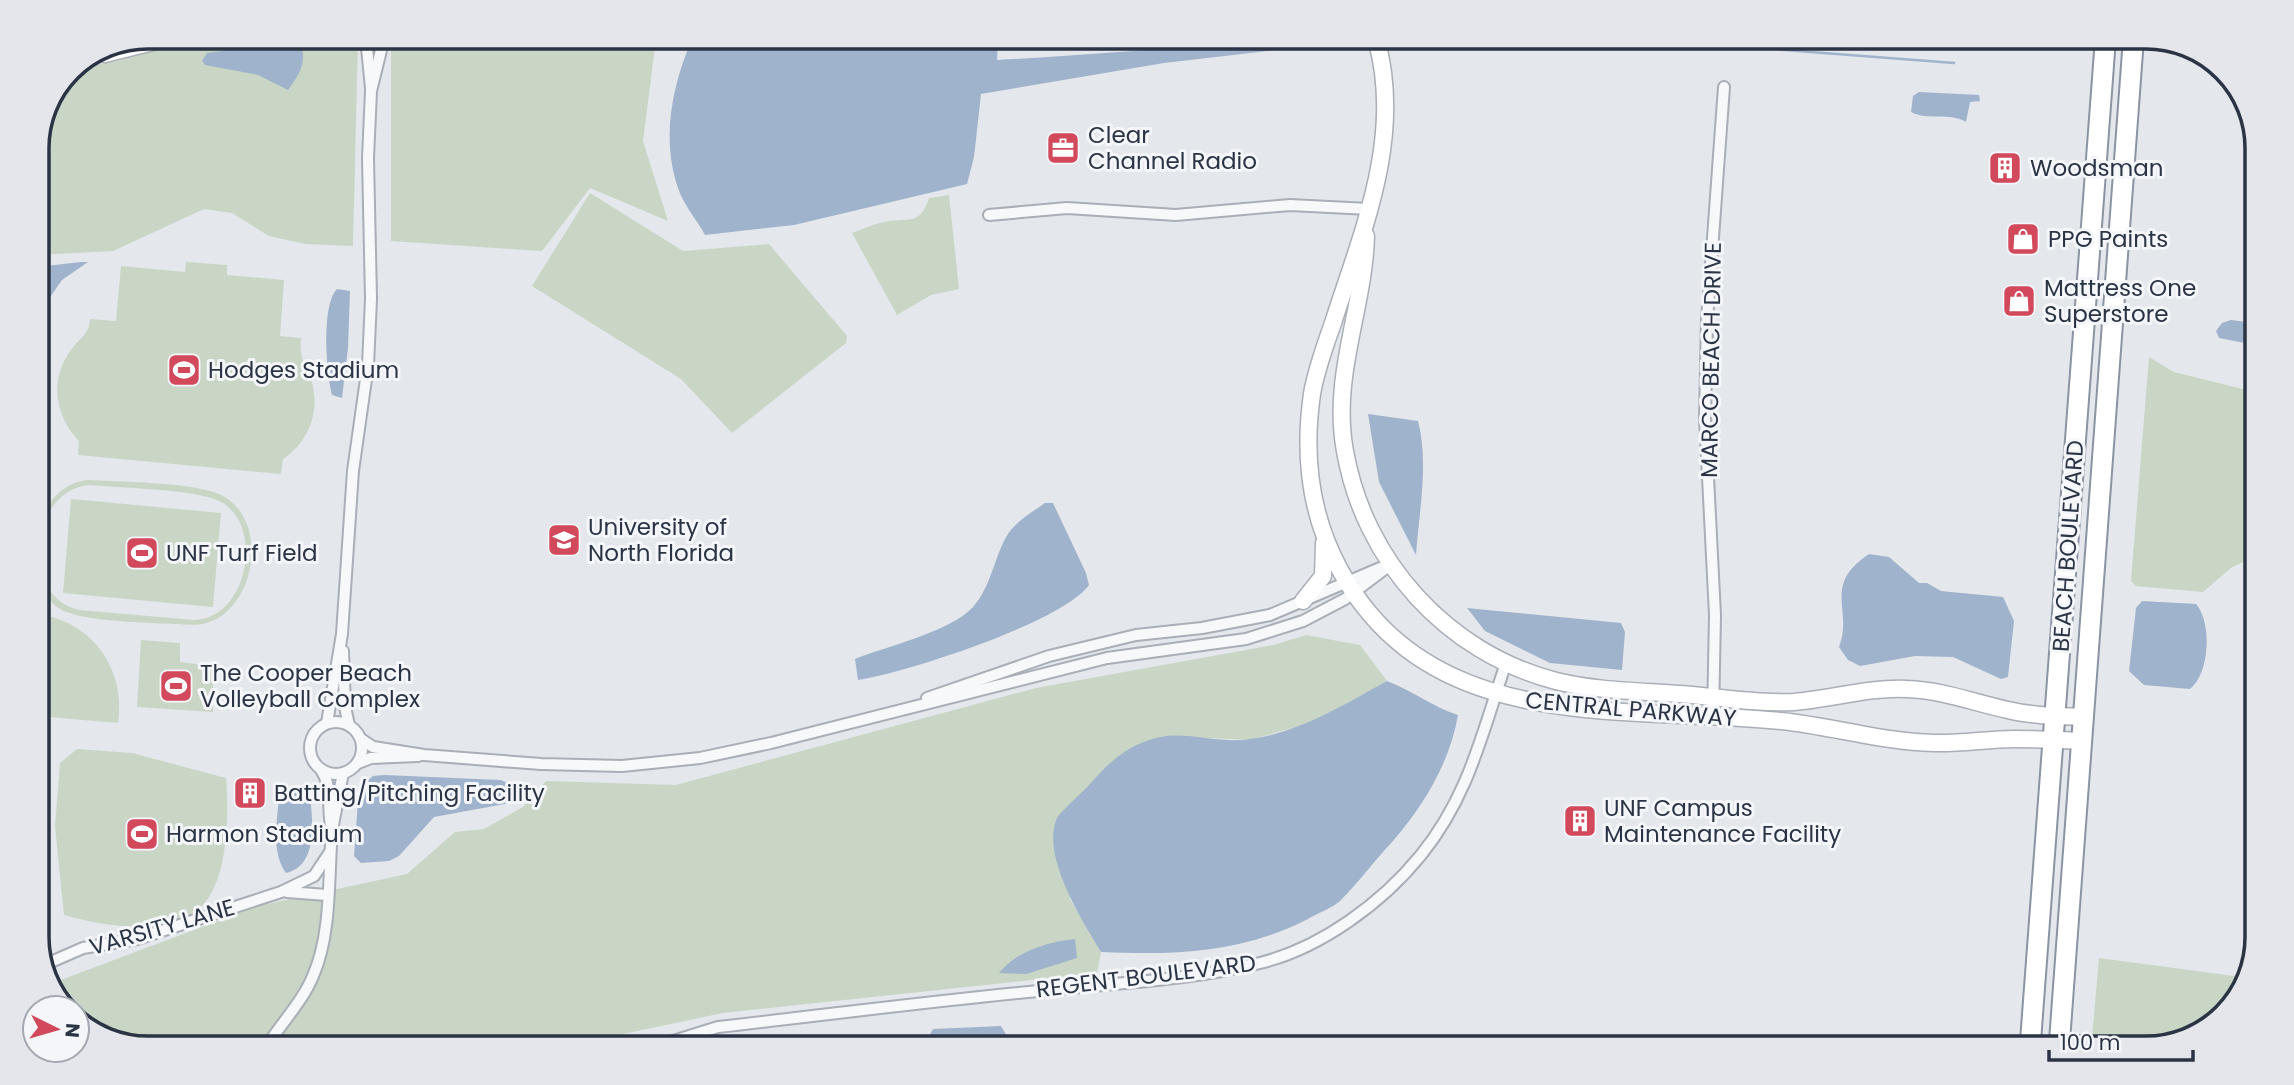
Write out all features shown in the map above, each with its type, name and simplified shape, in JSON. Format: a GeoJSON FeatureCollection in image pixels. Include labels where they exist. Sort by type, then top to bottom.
{"type":"FeatureCollection","features":[{"type":"Feature","properties":{"kind":"highway","name":"BEACH BOULEVARD"},"geometry":{"type":"LineString","coordinates":[[2031,1036],[2105,49]]}},
{"type":"Feature","properties":{"kind":"highway"},"geometry":{"type":"LineString","coordinates":[[2060,1036],[2133,49]]}},
{"type":"Feature","properties":{"kind":"highway"},"geometry":{"type":"LineString","coordinates":[[2033,1012],[2054,1006],[2063,997]]}},
{"type":"Feature","properties":{"kind":"highway"},"geometry":{"type":"LineString","coordinates":[[2033,1012],[2050,1026],[2054,1036]]}},
{"type":"Feature","properties":{"kind":"street"},"geometry":{"type":"LineString","coordinates":[[327,723],[342,634],[353,471],[370,332],[368,180],[371,91],[369,49]]}},
{"type":"Feature","properties":{"kind":"street"},"geometry":{"type":"LineString","coordinates":[[371,91],[381,49]]}},
{"type":"Feature","properties":{"kind":"street","name":"CENTRAL PARKWAY"},"geometry":{"type":"LineString","coordinates":[[1378,49],[1385,103],[1385,138],[1367,214],[1313,391],[1307,437],[1308,475],[1324,537],[1350,587],[1370,615],[1408,651],[1437,671],[1495,695],[1544,704],[1781,721],[1933,743],[2082,741]]}},
{"type":"Feature","properties":{"kind":"street","name":"MARCO BEACH DRIVE"},"geometry":{"type":"LineString","coordinates":[[1713,717],[1715,615],[1705,408],[1707,320],[1724,87]]}},
{"type":"Feature","properties":{"kind":"street"},"geometry":{"type":"LineString","coordinates":[[989,215],[1067,208],[1176,215],[1290,205],[1328,205],[1367,214]]}},
{"type":"Feature","properties":{"kind":"street","name":"CENTRAL PARKWAY"},"geometry":{"type":"LineString","coordinates":[[1367,214],[1365,272],[1343,373],[1342,424],[1350,475],[1359,506],[1390,565],[1421,602],[1447,627],[1506,663],[1531,674],[1582,686],[1793,702],[1907,688],[1938,692],[2011,711],[2084,717]]}},
{"type":"Feature","properties":{"kind":"street"},"geometry":{"type":"LineString","coordinates":[[1303,601],[1323,576],[1324,537]]}},
{"type":"Feature","properties":{"kind":"street"},"geometry":{"type":"LineString","coordinates":[[342,634],[345,707],[349,725],[361,739],[373,747],[424,755],[541,764],[647,764],[726,753],[1111,658],[1245,639],[1303,621],[1350,587],[1390,565]]}},
{"type":"Feature","properties":{"kind":"street"},"geometry":{"type":"LineString","coordinates":[[899,709],[963,684],[1089,646],[1136,635],[1245,621],[1350,587]]}},
{"type":"Feature","properties":{"kind":"street"},"geometry":{"type":"LineString","coordinates":[[1089,646],[1111,658]]}},
{"type":"Feature","properties":{"kind":"street","name":"REGENT BOULEVARD"},"geometry":{"type":"LineString","coordinates":[[689,1036],[718,1027],[1195,974],[1262,963],[1313,942],[1357,915],[1391,888],[1440,830],[1469,778],[1506,663]]}},
{"type":"Feature","properties":{"kind":"street"},"geometry":{"type":"LineString","coordinates":[[274,1036],[300,1002],[316,969],[323,939],[330,852],[330,788],[313,760],[310,746],[314,733],[327,723],[349,725]]}},
{"type":"Feature","properties":{"kind":"street"},"geometry":{"type":"LineString","coordinates":[[358,763],[361,739]]}},
{"type":"Feature","properties":{"kind":"street"},"geometry":{"type":"LineString","coordinates":[[321,770],[343,774],[358,763],[371,758],[424,755]]}},
{"type":"Feature","properties":{"kind":"street"},"geometry":{"type":"LineString","coordinates":[[331,830],[336,820],[343,774]]}},
{"type":"Feature","properties":{"kind":"street","name":"VARSITY LANE"},"geometry":{"type":"LineString","coordinates":[[52,961],[83,948],[137,939],[281,892],[314,876],[330,852]]}},
{"type":"Feature","properties":{"kind":"street","name":"VARSITY LANE"},"geometry":{"type":"LineString","coordinates":[[281,892],[327,895]]}},
{"type":"Feature","properties":{"kind":"green space"},"geometry":{"type":"Polygon","coordinates":[[[160,49],[358,49],[353,246],[305,244],[269,236],[232,213],[204,209],[113,251],[49,254],[49,141],[52,122],[69,88],[83,73],[94,65],[160,49]]]}},
{"type":"Feature","properties":{"kind":"green space"},"geometry":{"type":"Polygon","coordinates":[[[391,49],[655,49],[643,141],[668,221],[590,188],[542,251],[391,241],[391,49]]]}},
{"type":"Feature","properties":{"kind":"green space"},"geometry":{"type":"Polygon","coordinates":[[[590,193],[683,251],[769,244],[847,336],[846,343],[732,433],[681,379],[532,286],[590,193]]]}},
{"type":"Feature","properties":{"kind":"green space"},"geometry":{"type":"Polygon","coordinates":[[[949,195],[959,289],[931,295],[897,315],[852,233],[880,223],[912,219],[921,213],[929,198],[949,195]]]}},
{"type":"Feature","properties":{"kind":"green space","name":"Hodges Stadium"},"geometry":{"type":"Polygon","coordinates":[[[186,262],[227,265],[227,275],[284,280],[280,336],[301,338],[302,356],[314,391],[314,403],[306,434],[300,444],[283,459],[281,474],[78,455],[79,441],[65,421],[58,397],[64,361],[86,332],[90,319],[116,321],[121,266],[185,272],[186,262]]]}},
{"type":"Feature","properties":{"kind":"green space"},"geometry":{"type":"Polygon","coordinates":[[[2149,357],[2174,372],[2245,390],[2245,561],[2232,567],[2203,592],[2136,586],[2131,581],[2149,357]]]}},
{"type":"Feature","properties":{"kind":"green space"},"geometry":{"type":"Polygon","coordinates":[[[88,480],[198,488],[225,497],[240,511],[249,529],[252,550],[242,591],[230,608],[215,620],[195,625],[89,618],[62,610],[49,599],[49,588],[60,601],[80,610],[194,620],[212,616],[226,605],[237,590],[244,571],[246,552],[244,533],[236,516],[223,503],[212,498],[179,492],[90,485],[70,491],[54,505],[49,514],[52,499],[68,486],[88,480]]]}},
{"type":"Feature","properties":{"kind":"green space","name":"UNF Turf Field"},"geometry":{"type":"Polygon","coordinates":[[[71,499],[221,513],[213,607],[63,593],[71,499]]]}},
{"type":"Feature","properties":{"kind":"green space"},"geometry":{"type":"Polygon","coordinates":[[[49,616],[74,626],[89,637],[101,651],[116,684],[118,723],[49,717],[49,616]]]}},
{"type":"Feature","properties":{"kind":"green space"},"geometry":{"type":"Polygon","coordinates":[[[1306,635],[1360,645],[1387,681],[1311,723],[1249,740],[1162,736],[1058,818],[1070,899],[1101,952],[1097,973],[723,1013],[614,1036],[148,1036],[128,1034],[98,1023],[91,1018],[91,994],[68,994],[59,981],[258,906],[407,874],[455,832],[484,829],[523,807],[546,781],[676,785],[1036,688],[1274,645],[1306,635]]]}},
{"type":"Feature","properties":{"kind":"green space","name":"The Cooper Beach Volleyball Complex"},"geometry":{"type":"Polygon","coordinates":[[[141,640],[180,643],[180,662],[213,666],[213,712],[137,707],[141,640]]]}},
{"type":"Feature","properties":{"kind":"green space","name":"Harmon Stadium"},"geometry":{"type":"Polygon","coordinates":[[[77,749],[132,753],[226,778],[227,829],[221,868],[207,900],[196,911],[182,919],[149,926],[96,923],[64,915],[55,826],[60,763],[77,749]]]}},
{"type":"Feature","properties":{"kind":"green space"},"geometry":{"type":"Polygon","coordinates":[[[2099,958],[2236,976],[2221,1002],[2190,1026],[2159,1035],[2092,1036],[2099,958]]]}},
{"type":"Feature","properties":{"kind":"water"},"geometry":{"type":"Polygon","coordinates":[[[235,49],[302,49],[303,60],[288,90],[258,75],[205,65],[202,61],[207,53],[235,49]]]}},
{"type":"Feature","properties":{"kind":"water"},"geometry":{"type":"Polygon","coordinates":[[[688,49],[998,49],[997,60],[1169,49],[1286,49],[1164,63],[981,94],[974,157],[967,184],[794,225],[705,235],[680,194],[670,150],[671,112],[688,49]]]}},
{"type":"Feature","properties":{"kind":"water"},"geometry":{"type":"Polygon","coordinates":[[[1919,92],[1979,95],[1980,101],[1970,102],[1966,122],[1953,117],[1918,115],[1911,112],[1913,96],[1919,92]]]}},
{"type":"Feature","properties":{"kind":"water"},"geometry":{"type":"Polygon","coordinates":[[[88,262],[62,280],[49,299],[49,266],[88,262]]]}},
{"type":"Feature","properties":{"kind":"water"},"geometry":{"type":"Polygon","coordinates":[[[337,289],[350,291],[348,348],[342,398],[332,395],[327,356],[329,309],[337,289]]]}},
{"type":"Feature","properties":{"kind":"water"},"geometry":{"type":"Polygon","coordinates":[[[2231,320],[2245,322],[2245,343],[2219,338],[2216,331],[2222,323],[2231,320]]]}},
{"type":"Feature","properties":{"kind":"water"},"geometry":{"type":"Polygon","coordinates":[[[1368,414],[1418,421],[1423,471],[1416,555],[1379,482],[1368,414]]]}},
{"type":"Feature","properties":{"kind":"water"},"geometry":{"type":"Polygon","coordinates":[[[1045,503],[1053,503],[1089,585],[1074,599],[1049,614],[981,644],[945,657],[858,680],[855,659],[934,631],[963,616],[973,607],[984,591],[1008,533],[1045,503]]]}},
{"type":"Feature","properties":{"kind":"water"},"geometry":{"type":"Polygon","coordinates":[[[1869,554],[1889,557],[1919,583],[1927,583],[1941,591],[2003,597],[2014,621],[2008,677],[2001,679],[1953,657],[1915,656],[1860,666],[1848,660],[1839,647],[1843,634],[1842,588],[1846,577],[1869,554]]]}},
{"type":"Feature","properties":{"kind":"water"},"geometry":{"type":"Polygon","coordinates":[[[2142,601],[2196,604],[2201,612],[2206,635],[2205,660],[2197,681],[2190,689],[2144,685],[2129,671],[2136,608],[2142,601]]]}},
{"type":"Feature","properties":{"kind":"water"},"geometry":{"type":"Polygon","coordinates":[[[1467,608],[1621,623],[1625,632],[1622,670],[1550,663],[1485,631],[1467,608]]]}},
{"type":"Feature","properties":{"kind":"water"},"geometry":{"type":"Polygon","coordinates":[[[1387,681],[1458,715],[1449,749],[1425,798],[1393,841],[1340,901],[1282,931],[1232,946],[1181,952],[1101,952],[1066,888],[1054,850],[1053,833],[1057,818],[1105,768],[1121,754],[1160,737],[1182,735],[1239,740],[1287,730],[1338,708],[1387,681]]]}},
{"type":"Feature","properties":{"kind":"water"},"geometry":{"type":"Polygon","coordinates":[[[373,776],[501,780],[514,786],[517,795],[510,803],[434,817],[399,856],[389,861],[361,863],[354,856],[359,788],[373,776]]]}},
{"type":"Feature","properties":{"kind":"water"},"geometry":{"type":"Polygon","coordinates":[[[301,790],[310,796],[311,842],[304,862],[286,873],[278,856],[277,846],[279,797],[285,791],[301,790]]]}},
{"type":"Feature","properties":{"kind":"water"},"geometry":{"type":"Polygon","coordinates":[[[1075,939],[1077,958],[1026,974],[999,973],[1024,953],[1054,942],[1075,939]]]}},
{"type":"Feature","properties":{"kind":"water"},"geometry":{"type":"Polygon","coordinates":[[[1001,1026],[1007,1036],[929,1036],[933,1029],[1001,1026]]]}},
{"type":"Feature","properties":{"kind":"waterway"},"geometry":{"type":"LineString","coordinates":[[1772,49],[1954,63]]}},
{"type":"Feature","properties":{"kind":"place","name":"Clear Channel Radio"},"geometry":{"type":"Point","coordinates":[1063,148]}},
{"type":"Feature","properties":{"kind":"place","name":"Woodsman"},"geometry":{"type":"Point","coordinates":[2005,168]}},
{"type":"Feature","properties":{"kind":"place","name":"PPG Paints"},"geometry":{"type":"Point","coordinates":[2023,239]}},
{"type":"Feature","properties":{"kind":"place","name":"Mattress One Superstore"},"geometry":{"type":"Point","coordinates":[2019,301]}},
{"type":"Feature","properties":{"kind":"place","name":"Hodges Stadium"},"geometry":{"type":"Point","coordinates":[184,370]}},
{"type":"Feature","properties":{"kind":"place","name":"University of North Florida"},"geometry":{"type":"Point","coordinates":[564,540]}},
{"type":"Feature","properties":{"kind":"place","name":"UNF Turf Field"},"geometry":{"type":"Point","coordinates":[142,553]}},
{"type":"Feature","properties":{"kind":"place","name":"The Cooper Beach Volleyball Complex"},"geometry":{"type":"Point","coordinates":[176,686]}},
{"type":"Feature","properties":{"kind":"place","name":"Batting/Pitching Facility"},"geometry":{"type":"Point","coordinates":[250,793]}},
{"type":"Feature","properties":{"kind":"place","name":"UNF Campus Maintenance Facility"},"geometry":{"type":"Point","coordinates":[1580,821]}},
{"type":"Feature","properties":{"kind":"place","name":"Harmon Stadium"},"geometry":{"type":"Point","coordinates":[142,834]}}]}
